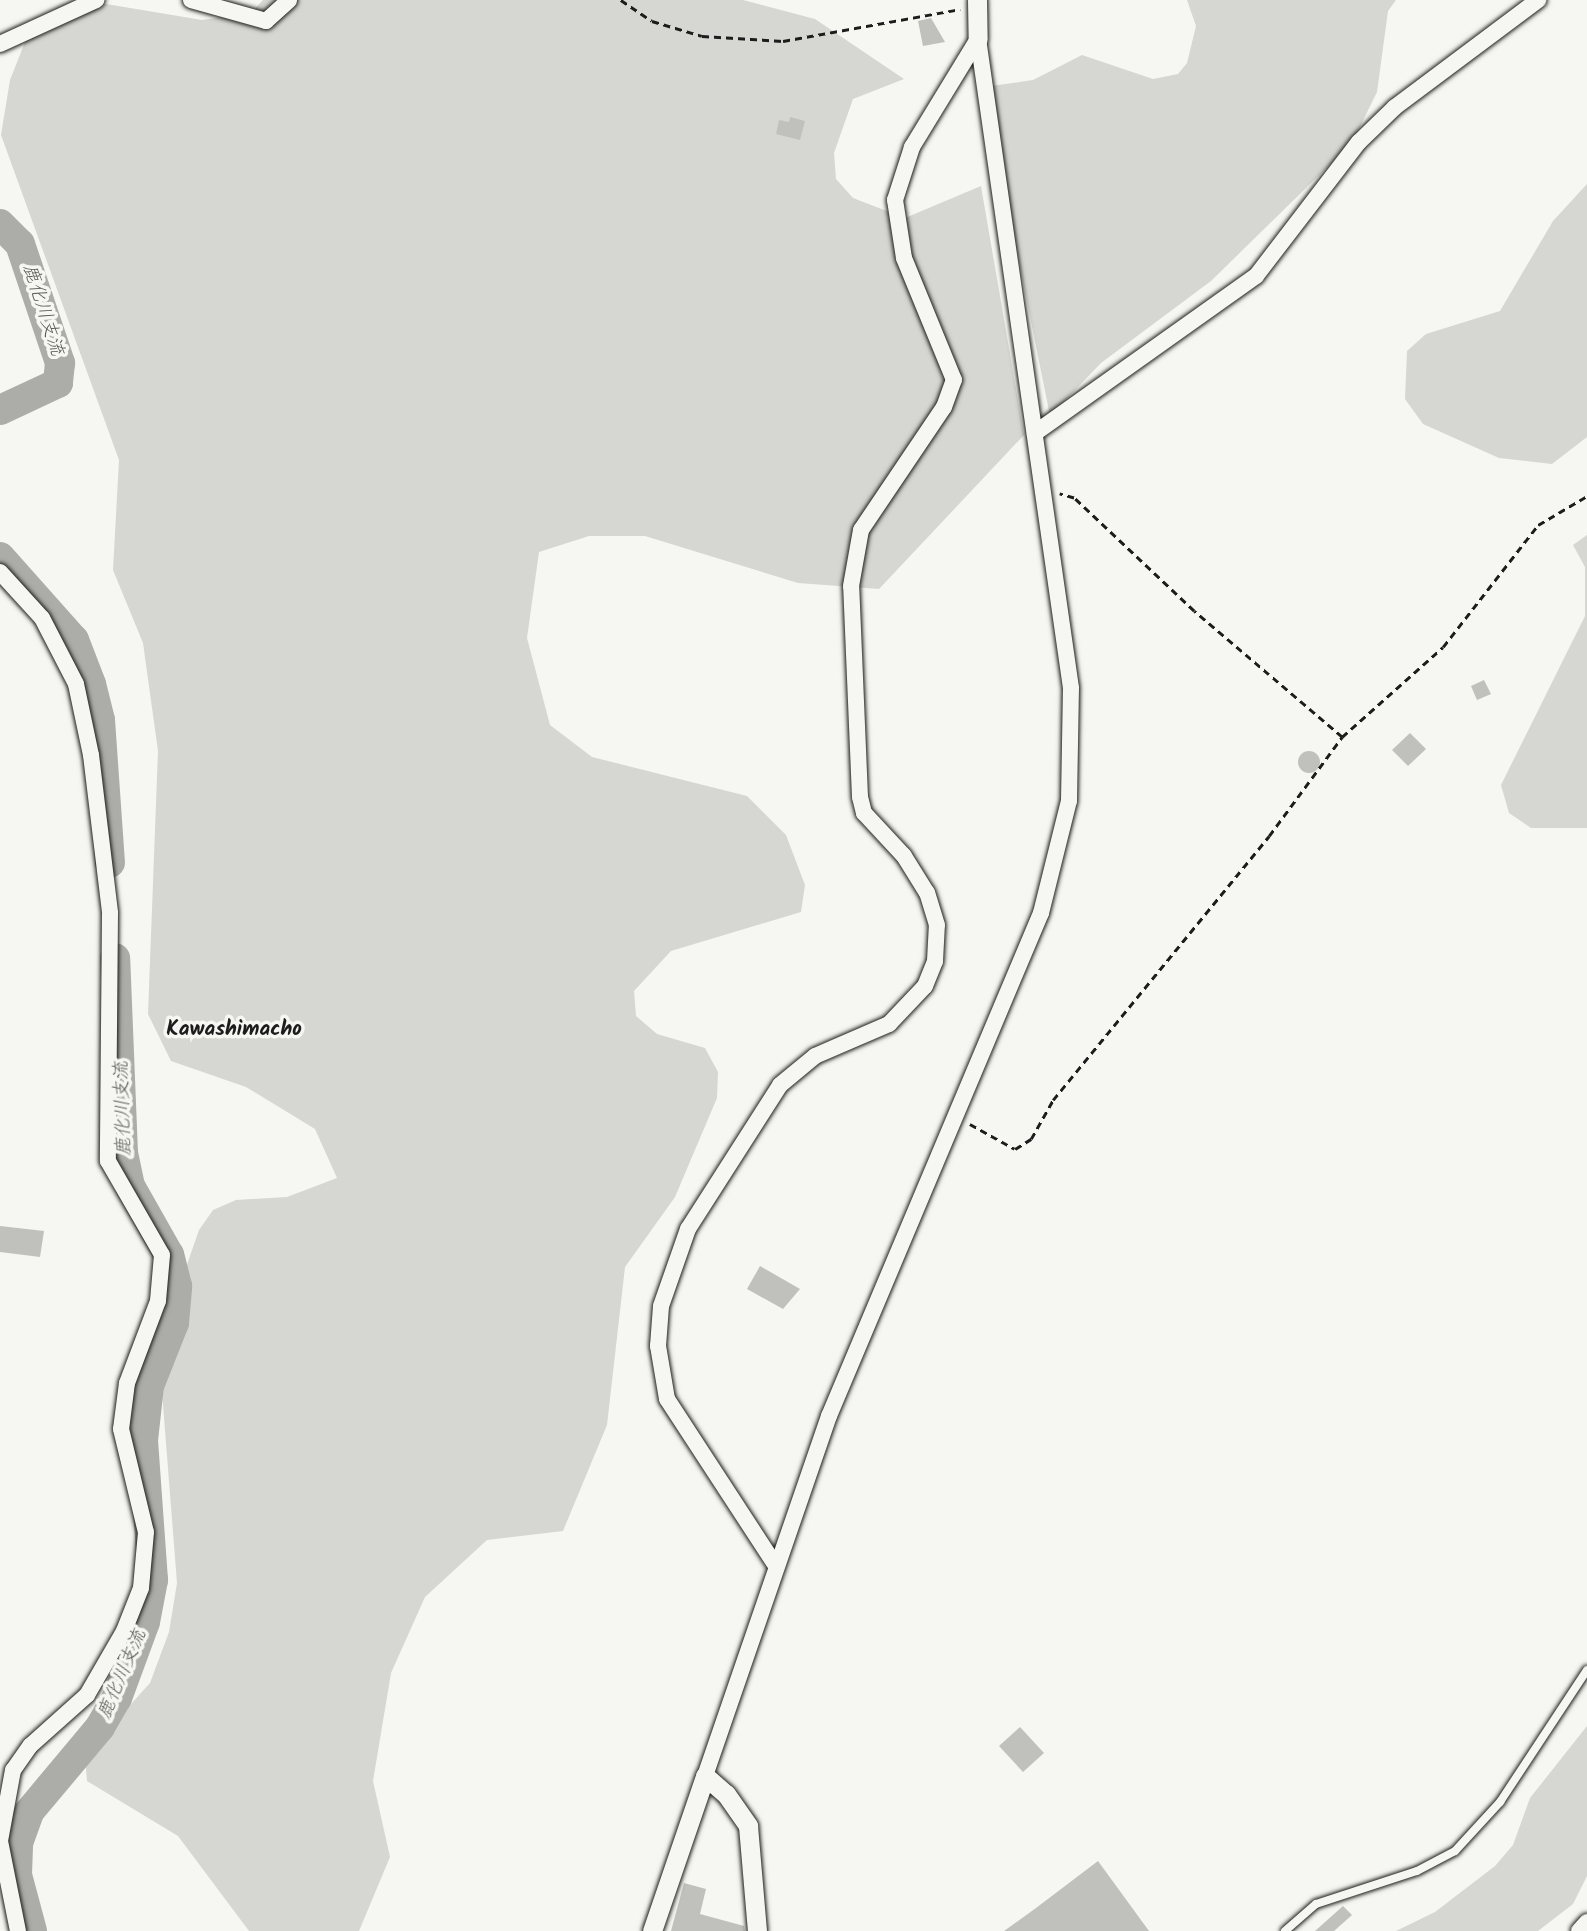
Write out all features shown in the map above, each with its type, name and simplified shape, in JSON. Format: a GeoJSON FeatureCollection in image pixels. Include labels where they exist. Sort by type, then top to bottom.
{"type":"FeatureCollection","features":[{"type":"Feature","properties":{"kind":"street"},"geometry":{"type":"LineString","coordinates":[[0,44],[96,0]]}},
{"type":"Feature","properties":{"kind":"street"},"geometry":{"type":"LineString","coordinates":[[191,0],[266,21],[289,0]]}},
{"type":"Feature","properties":{"kind":"street"},"geometry":{"type":"LineString","coordinates":[[1035,433],[1256,276],[1359,142],[1395,107],[1538,0]]}},
{"type":"Feature","properties":{"kind":"street"},"geometry":{"type":"LineString","coordinates":[[652,1931],[774,1563],[954,1115],[1041,913],[1069,801],[1071,688],[972,2]]}},
{"type":"Feature","properties":{"kind":"street"},"geometry":{"type":"LineString","coordinates":[[774,1563],[667,1399],[658,1346],[661,1306],[688,1229],[780,1085],[815,1056],[888,1024],[925,986],[935,961],[937,925],[928,893],[904,856],[863,813],[860,797],[851,586],[861,530],[937,418],[954,380],[904,258],[895,200],[912,147],[978,39]]}},
{"type":"Feature","properties":{"kind":"street"},"geometry":{"type":"LineString","coordinates":[[0,572],[42,618],[76,684],[91,755],[110,913],[108,1161],[162,1255],[158,1301],[127,1383],[121,1429],[146,1532],[141,1588],[124,1631],[87,1695],[30,1746],[13,1770],[0,1841],[18,1931]]}},
{"type":"Feature","properties":{"kind":"street"},"geometry":{"type":"LineString","coordinates":[[705,1776],[741,1812],[748,1826],[757,1931]]}},
{"type":"Feature","properties":{"kind":"street"},"geometry":{"type":"LineString","coordinates":[[1579,1931],[1587,1922]]}},
{"type":"Feature","properties":{"kind":"lane"},"geometry":{"type":"LineString","coordinates":[[1285,1931],[1316,1904],[1417,1871],[1455,1851],[1500,1802],[1587,1670]]}},
{"type":"Feature","properties":{"kind":"path"},"geometry":{"type":"LineString","coordinates":[[621,0],[652,21],[702,36],[783,41],[972,2]]}},
{"type":"Feature","properties":{"kind":"path"},"geometry":{"type":"LineString","coordinates":[[1042,489],[1074,498],[1194,611],[1342,737]]}},
{"type":"Feature","properties":{"kind":"path"},"geometry":{"type":"LineString","coordinates":[[954,1115],[1014,1149],[1031,1139],[1052,1100],[1269,836],[1342,737],[1443,647],[1538,524],[1587,496]]}},
{"type":"Feature","properties":{"kind":"shaded area"},"geometry":{"type":"Polygon","coordinates":[[[263,0],[743,0],[815,19],[904,79],[853,99],[834,153],[836,179],[853,198],[905,218],[981,186],[1024,435],[879,589],[798,583],[645,536],[589,536],[539,552],[527,638],[550,725],[592,757],[747,796],[786,835],[805,885],[801,912],[671,951],[634,991],[636,1016],[657,1034],[705,1048],[718,1072],[717,1098],[675,1197],[625,1267],[607,1425],[563,1531],[487,1540],[425,1597],[391,1673],[373,1781],[390,1857],[359,1931],[249,1931],[178,1836],[87,1781],[85,1755],[150,1683],[169,1632],[177,1583],[162,1392],[173,1305],[199,1230],[213,1210],[236,1200],[287,1197],[337,1178],[315,1129],[246,1087],[171,1061],[148,1014],[158,751],[143,643],[113,570],[119,460],[1,135],[10,80],[29,32],[100,3],[202,20],[251,13],[263,0]]]}},
{"type":"Feature","properties":{"kind":"shaded area"},"geometry":{"type":"Polygon","coordinates":[[[1187,0],[1396,0],[1388,11],[1377,92],[1352,143],[1211,281],[1101,363],[1050,416],[984,87],[1033,80],[1082,55],[1153,79],[1178,74],[1187,63],[1196,26],[1187,0]]]}},
{"type":"Feature","properties":{"kind":"shaded area"},"geometry":{"type":"Polygon","coordinates":[[[1587,184],[1587,437],[1552,464],[1499,458],[1423,424],[1405,399],[1407,351],[1426,334],[1500,311],[1553,221],[1587,184]]]}},
{"type":"Feature","properties":{"kind":"shaded area"},"geometry":{"type":"Polygon","coordinates":[[[1587,535],[1587,828],[1531,828],[1509,813],[1501,785],[1585,616],[1585,567],[1573,545],[1587,535]]]}},
{"type":"Feature","properties":{"kind":"shaded area"},"geometry":{"type":"Polygon","coordinates":[[[1587,1726],[1587,1876],[1573,1904],[1538,1931],[1396,1931],[1435,1912],[1495,1866],[1513,1845],[1530,1798],[1587,1726]]]}},
{"type":"Feature","properties":{"kind":"building"},"geometry":{"type":"Polygon","coordinates":[[[931,18],[945,42],[923,46],[918,21],[931,18]]]}},
{"type":"Feature","properties":{"kind":"building"},"geometry":{"type":"Polygon","coordinates":[[[790,117],[805,121],[800,140],[776,134],[779,120],[789,122],[790,117]]]}},
{"type":"Feature","properties":{"kind":"building"},"geometry":{"type":"Polygon","coordinates":[[[1484,680],[1491,694],[1477,700],[1471,686],[1484,680]]]}},
{"type":"Feature","properties":{"kind":"building"},"geometry":{"type":"Polygon","coordinates":[[[1410,733],[1426,749],[1408,766],[1392,750],[1410,733]]]}},
{"type":"Feature","properties":{"kind":"building"},"geometry":{"type":"Polygon","coordinates":[[[1309,751],[1319,758],[1320,762],[1313,772],[1309,773],[1299,766],[1298,762],[1305,752],[1309,751]]]}},
{"type":"Feature","properties":{"kind":"building"},"geometry":{"type":"Polygon","coordinates":[[[0,1226],[44,1231],[40,1257],[0,1252],[0,1226]]]}},
{"type":"Feature","properties":{"kind":"building"},"geometry":{"type":"Polygon","coordinates":[[[760,1266],[800,1289],[783,1309],[747,1289],[760,1266]]]}},
{"type":"Feature","properties":{"kind":"building"},"geometry":{"type":"Polygon","coordinates":[[[1020,1727],[1044,1753],[1023,1772],[999,1746],[1020,1727]]]}},
{"type":"Feature","properties":{"kind":"building"},"geometry":{"type":"Polygon","coordinates":[[[1098,1861],[1149,1931],[1004,1931],[1036,1908],[1098,1861]]]}},
{"type":"Feature","properties":{"kind":"building"},"geometry":{"type":"Polygon","coordinates":[[[684,1883],[706,1889],[700,1914],[744,1926],[745,1931],[671,1931],[684,1883]]]}},
{"type":"Feature","properties":{"kind":"building"},"geometry":{"type":"Polygon","coordinates":[[[1343,1906],[1352,1915],[1334,1931],[1315,1931],[1343,1906]]]}},
{"type":"Feature","properties":{"kind":"waterway","name":"鹿化川支流"},"geometry":{"type":"LineString","coordinates":[[0,224],[20,244],[60,363],[58,383],[0,410]]}},
{"type":"Feature","properties":{"kind":"waterway","name":"鹿化川支流"},"geometry":{"type":"LineString","coordinates":[[0,557],[74,640],[91,684],[100,720],[110,863]]}},
{"type":"Feature","properties":{"kind":"waterway","name":"鹿化川支流"},"geometry":{"type":"LineString","coordinates":[[32,1931],[17,1875],[18,1843],[29,1812],[100,1727],[117,1698],[145,1622],[153,1580],[143,1440],[149,1386],[174,1323],[177,1286],[169,1255],[130,1186],[123,1153],[115,958]]}},
{"type":"Feature","properties":{"kind":"district","name":"Kawashimacho"},"geometry":{"type":"Point","coordinates":[234,1030]}}]}
